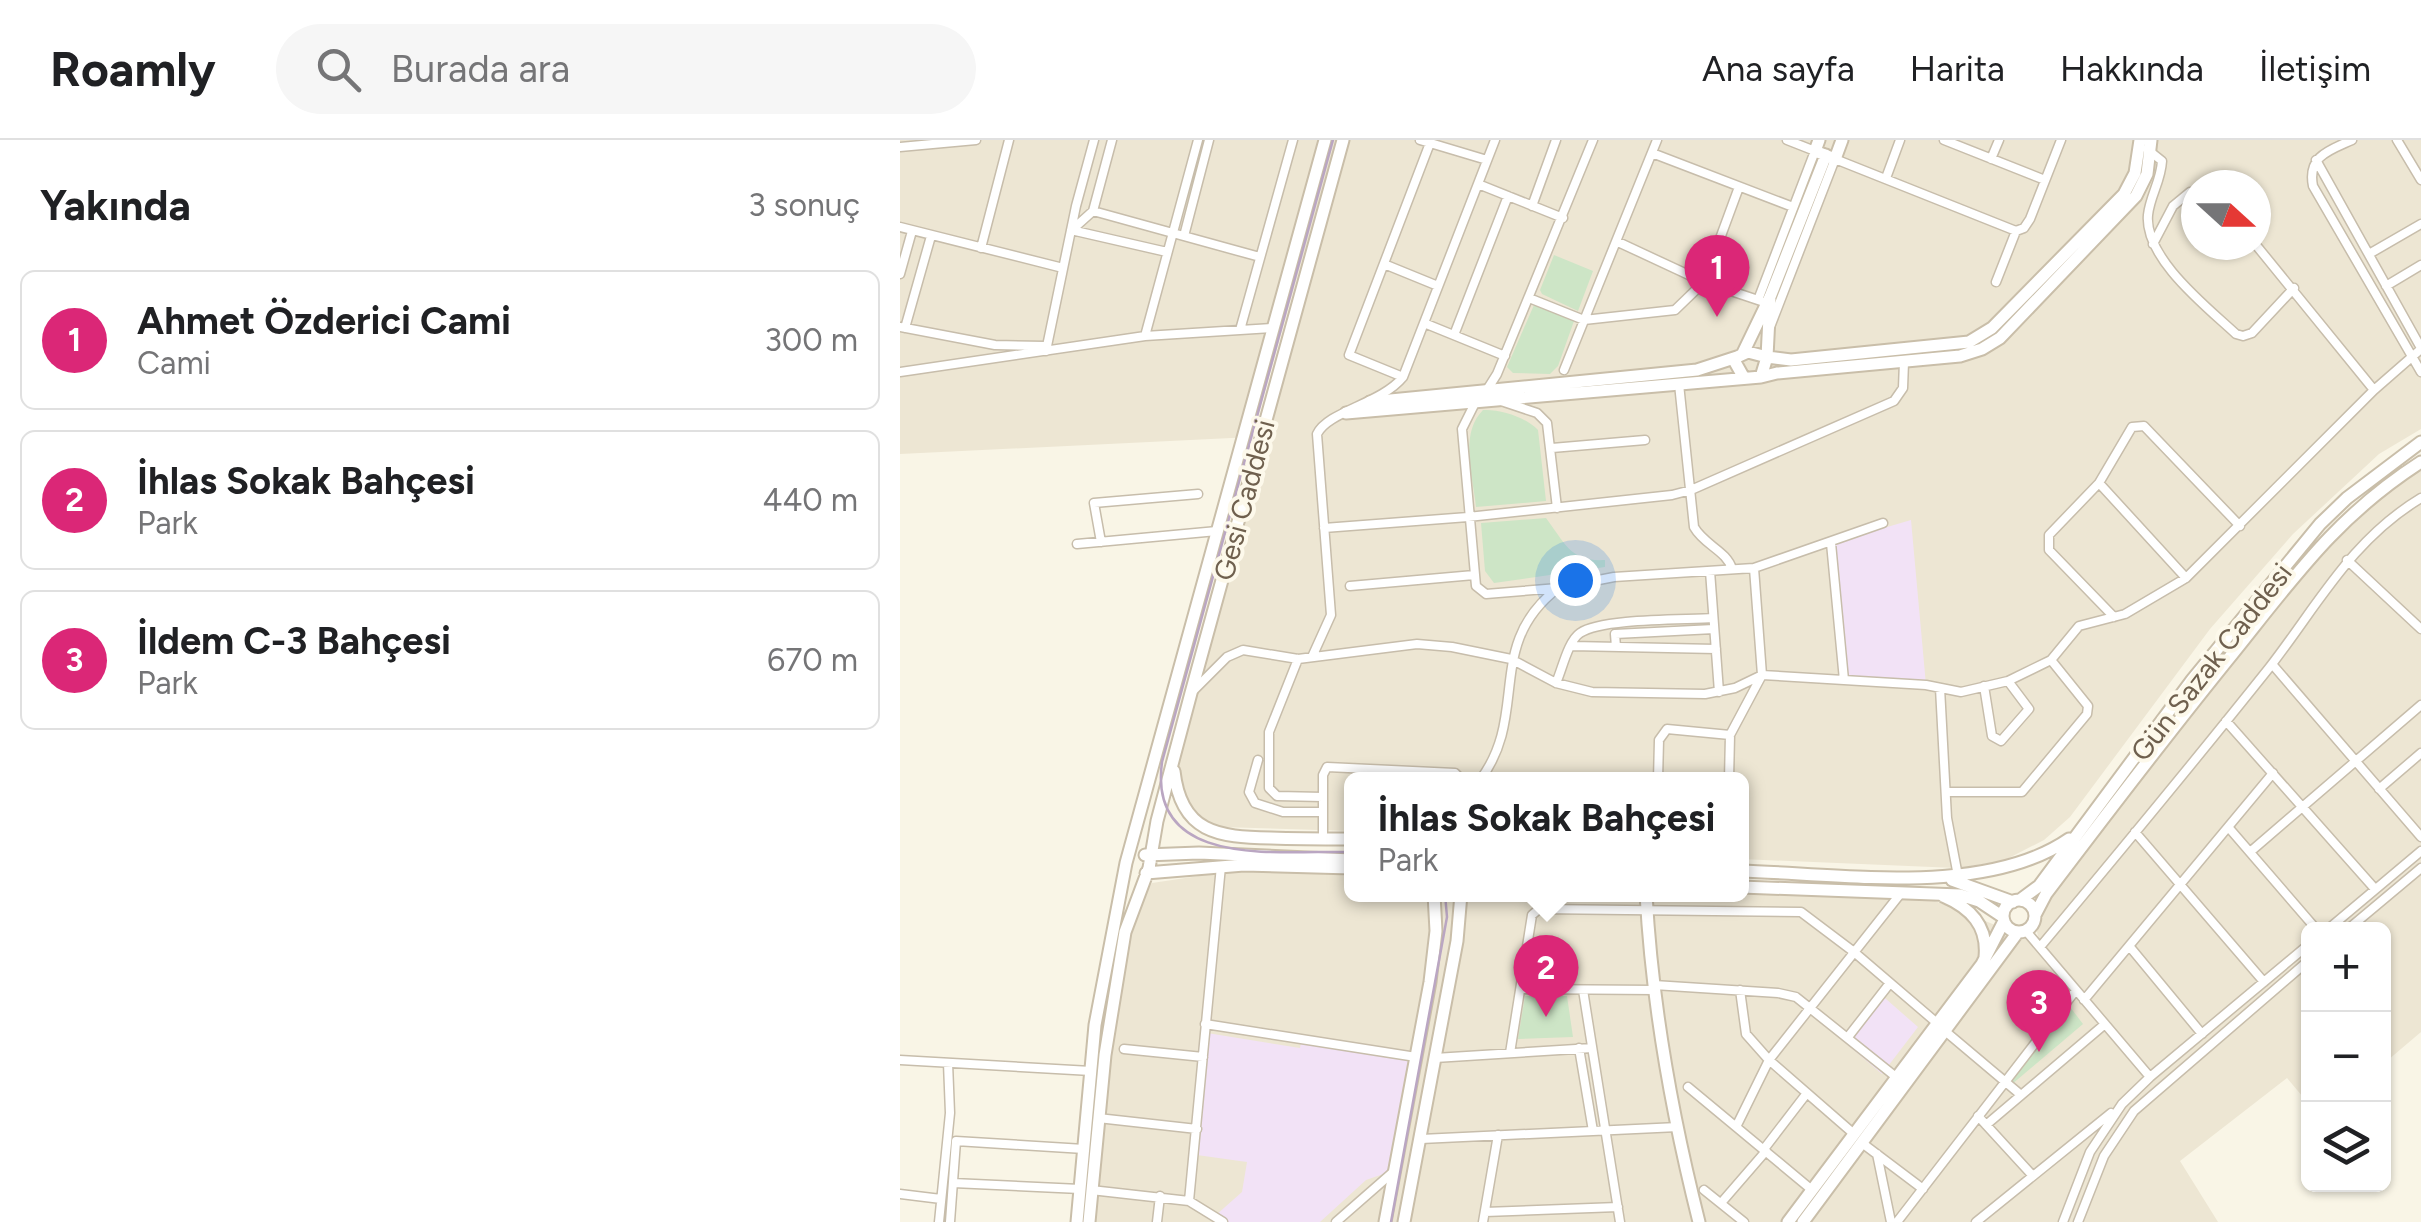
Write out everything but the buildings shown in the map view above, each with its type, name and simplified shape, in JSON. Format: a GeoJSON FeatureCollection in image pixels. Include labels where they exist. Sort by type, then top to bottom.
{"type":"FeatureCollection","features":[{"type":"Feature","properties":{"kind":"street"},"geometry":{"type":"LineString","coordinates":[[900,146],[976,140]]}},
{"type":"Feature","properties":{"kind":"street"},"geometry":{"type":"LineString","coordinates":[[982,248],[1009,140]]}},
{"type":"Feature","properties":{"kind":"street"},"geometry":{"type":"LineString","coordinates":[[1046,348],[1094,140]]}},
{"type":"Feature","properties":{"kind":"street"},"geometry":{"type":"LineString","coordinates":[[1071,230],[1093,211],[1112,140]]}},
{"type":"Feature","properties":{"kind":"street"},"geometry":{"type":"LineString","coordinates":[[1144,336],[1198,140]]}},
{"type":"Feature","properties":{"kind":"street"},"geometry":{"type":"LineString","coordinates":[[1184,236],[1209,140]]}},
{"type":"Feature","properties":{"kind":"street"},"geometry":{"type":"LineString","coordinates":[[1240,330],[1293,140]]}},
{"type":"Feature","properties":{"kind":"street","name":"Gesi Caddesi"},"geometry":{"type":"LineString","coordinates":[[1089,1222],[1084,1149],[1091,1070],[1101,989],[1126,865],[1325,140]]}},
{"type":"Feature","properties":{"kind":"street","name":"Gesi Caddesi"},"geometry":{"type":"LineString","coordinates":[[1077,1222],[1098,1118],[1122,948],[1344,140]]}},
{"type":"Feature","properties":{"kind":"street"},"geometry":{"type":"LineString","coordinates":[[1312,657],[1331,615],[1318,434],[1324,422],[1392,391],[1403,377],[1495,140]]}},
{"type":"Feature","properties":{"kind":"street"},"geometry":{"type":"LineString","coordinates":[[1532,206],[1556,140]]}},
{"type":"Feature","properties":{"kind":"street"},"geometry":{"type":"LineString","coordinates":[[1593,140],[1505,356],[1462,429],[1476,586],[1486,594],[1558,588],[1614,577],[1754,568],[1883,523]]}},
{"type":"Feature","properties":{"kind":"street"},"geometry":{"type":"LineString","coordinates":[[1564,370],[1657,140]]}},
{"type":"Feature","properties":{"kind":"street"},"geometry":{"type":"LineString","coordinates":[[1787,140],[1824,151],[2016,231]]}},
{"type":"Feature","properties":{"kind":"street"},"geometry":{"type":"LineString","coordinates":[[1761,377],[1767,357],[1764,300],[1793,207],[1824,151],[1842,140]]}},
{"type":"Feature","properties":{"kind":"street"},"geometry":{"type":"LineString","coordinates":[[1886,178],[1900,140]]}},
{"type":"Feature","properties":{"kind":"street"},"geometry":{"type":"LineString","coordinates":[[1944,140],[2045,180]]}},
{"type":"Feature","properties":{"kind":"street"},"geometry":{"type":"LineString","coordinates":[[1992,158],[1999,140]]}},
{"type":"Feature","properties":{"kind":"street"},"geometry":{"type":"LineString","coordinates":[[1996,282],[2016,231],[2027,224],[2062,140]]}},
{"type":"Feature","properties":{"kind":"street"},"geometry":{"type":"LineString","coordinates":[[2352,140],[2316,160],[2313,186],[2421,372]]}},
{"type":"Feature","properties":{"kind":"street"},"geometry":{"type":"LineString","coordinates":[[2397,140],[2421,180]]}},
{"type":"Feature","properties":{"kind":"street"},"geometry":{"type":"LineString","coordinates":[[1403,377],[1349,355],[1425,142],[1487,160]]}},
{"type":"Feature","properties":{"kind":"street"},"geometry":{"type":"LineString","coordinates":[[2145,144],[2162,161],[2161,179],[2148,215],[2153,244],[2180,280],[2239,335],[2252,333],[2294,288]]}},
{"type":"Feature","properties":{"kind":"street"},"geometry":{"type":"LineString","coordinates":[[1370,402],[1697,370],[1740,355],[1791,360],[1969,342],[1982,336],[2124,194],[2145,144]]}},
{"type":"Feature","properties":{"kind":"street"},"geometry":{"type":"LineString","coordinates":[[1346,414],[1968,355],[2000,338],[2136,196],[2147,174],[2145,144]]}},
{"type":"Feature","properties":{"kind":"street"},"geometry":{"type":"LineString","coordinates":[[1744,378],[1736,368],[1740,355],[1824,151]]}},
{"type":"Feature","properties":{"kind":"street"},"geometry":{"type":"LineString","coordinates":[[1767,332],[1775,319],[1824,151]]}},
{"type":"Feature","properties":{"kind":"street"},"geometry":{"type":"LineString","coordinates":[[1652,153],[1793,207]]}},
{"type":"Feature","properties":{"kind":"street"},"geometry":{"type":"LineString","coordinates":[[1191,693],[1227,657],[1238,652],[1254,650],[1298,660],[1423,644],[1511,659],[1556,683],[1592,692],[1694,695],[1719,692],[1762,676],[1961,692],[2008,681],[2050,660],[2079,626],[2126,614],[2186,578],[2421,348],[2316,160]]}},
{"type":"Feature","properties":{"kind":"street"},"geometry":{"type":"LineString","coordinates":[[1478,184],[1563,218]]}},
{"type":"Feature","properties":{"kind":"street"},"geometry":{"type":"LineString","coordinates":[[1529,298],[1584,320],[1676,310],[1704,282],[1739,187]]}},
{"type":"Feature","properties":{"kind":"street"},"geometry":{"type":"LineString","coordinates":[[1454,336],[1508,196]]}},
{"type":"Feature","properties":{"kind":"street"},"geometry":{"type":"LineString","coordinates":[[2153,244],[2173,206],[2181,199]]}},
{"type":"Feature","properties":{"kind":"street"},"geometry":{"type":"LineString","coordinates":[[1093,211],[1260,257]]}},
{"type":"Feature","properties":{"kind":"street"},"geometry":{"type":"LineString","coordinates":[[2368,254],[2421,224]]}},
{"type":"Feature","properties":{"kind":"street"},"geometry":{"type":"LineString","coordinates":[[900,228],[1063,268]]}},
{"type":"Feature","properties":{"kind":"street"},"geometry":{"type":"LineString","coordinates":[[1071,230],[1167,252]]}},
{"type":"Feature","properties":{"kind":"street"},"geometry":{"type":"LineString","coordinates":[[900,274],[912,231]]}},
{"type":"Feature","properties":{"kind":"street"},"geometry":{"type":"LineString","coordinates":[[931,236],[902,328],[995,345],[1046,348]]}},
{"type":"Feature","properties":{"kind":"street"},"geometry":{"type":"LineString","coordinates":[[1618,242],[1704,282],[1764,300]]}},
{"type":"Feature","properties":{"kind":"street"},"geometry":{"type":"LineString","coordinates":[[2269,260],[2374,390]]}},
{"type":"Feature","properties":{"kind":"street"},"geometry":{"type":"LineString","coordinates":[[1384,264],[1438,286]]}},
{"type":"Feature","properties":{"kind":"street"},"geometry":{"type":"LineString","coordinates":[[2386,286],[2421,265]]}},
{"type":"Feature","properties":{"kind":"street"},"geometry":{"type":"LineString","coordinates":[[1424,323],[1505,356]]}},
{"type":"Feature","properties":{"kind":"street"},"geometry":{"type":"LineString","coordinates":[[900,372],[1144,336],[1272,328]]}},
{"type":"Feature","properties":{"kind":"street"},"geometry":{"type":"LineString","coordinates":[[1324,528],[1558,508],[1691,490],[1894,401],[1903,388],[1904,362]]}},
{"type":"Feature","properties":{"kind":"street"},"geometry":{"type":"LineString","coordinates":[[1680,384],[1696,532],[1728,558],[1732,569]]}},
{"type":"Feature","properties":{"kind":"street"},"geometry":{"type":"LineString","coordinates":[[1501,401],[1541,416],[1547,423],[1558,508]]}},
{"type":"Feature","properties":{"kind":"street"},"geometry":{"type":"LineString","coordinates":[[2114,617],[2047,544],[2049,535],[2098,483],[2130,428],[2140,424],[2240,526]]}},
{"type":"Feature","properties":{"kind":"street"},"geometry":{"type":"LineString","coordinates":[[2416,445],[2421,433]]}},
{"type":"Feature","properties":{"kind":"street"},"geometry":{"type":"LineString","coordinates":[[1552,448],[1645,440]]}},
{"type":"Feature","properties":{"kind":"street","name":"Gün Sazak Caddesi"},"geometry":{"type":"LineString","coordinates":[[2016,901],[2039,886],[2192,680],[2320,524],[2416,445]]}},
{"type":"Feature","properties":{"kind":"street","name":"Gün Sazak Caddesi"},"geometry":{"type":"LineString","coordinates":[[2035,915],[2046,894],[2155,750],[2319,545],[2357,509],[2421,462]]}},
{"type":"Feature","properties":{"kind":"street"},"geometry":{"type":"LineString","coordinates":[[2098,483],[2186,578]]}},
{"type":"Feature","properties":{"kind":"street"},"geometry":{"type":"LineString","coordinates":[[1101,542],[1094,502],[1198,494]]}},
{"type":"Feature","properties":{"kind":"street"},"geometry":{"type":"LineString","coordinates":[[2040,947],[2272,664],[2347,560],[2390,516],[2421,498]]}},
{"type":"Feature","properties":{"kind":"street"},"geometry":{"type":"LineString","coordinates":[[1077,544],[1217,531]]}},
{"type":"Feature","properties":{"kind":"street"},"geometry":{"type":"LineString","coordinates":[[1831,544],[1844,680]]}},
{"type":"Feature","properties":{"kind":"street"},"geometry":{"type":"LineString","coordinates":[[2347,560],[2421,629]]}},
{"type":"Feature","properties":{"kind":"street"},"geometry":{"type":"LineString","coordinates":[[1729,772],[1730,736],[1762,676],[1754,568]]}},
{"type":"Feature","properties":{"kind":"street"},"geometry":{"type":"LineString","coordinates":[[1710,571],[1719,692]]}},
{"type":"Feature","properties":{"kind":"street"},"geometry":{"type":"LineString","coordinates":[[1350,586],[1474,574]]}},
{"type":"Feature","properties":{"kind":"street"},"geometry":{"type":"LineString","coordinates":[[1484,772],[1502,734],[1511,659],[1526,622],[1558,588]]}},
{"type":"Feature","properties":{"kind":"street"},"geometry":{"type":"LineString","coordinates":[[1556,683],[1579,633],[1605,624],[1714,618]]}},
{"type":"Feature","properties":{"kind":"street"},"geometry":{"type":"LineString","coordinates":[[1616,647],[1615,634],[1714,629]]}},
{"type":"Feature","properties":{"kind":"street"},"geometry":{"type":"LineString","coordinates":[[1572,646],[1716,649]]}},
{"type":"Feature","properties":{"kind":"street"},"geometry":{"type":"LineString","coordinates":[[1298,660],[1268,732],[1269,788],[1276,796],[1323,796]]}},
{"type":"Feature","properties":{"kind":"street"},"geometry":{"type":"LineString","coordinates":[[1946,792],[2022,792],[2087,714],[2088,706],[2050,660]]}},
{"type":"Feature","properties":{"kind":"street"},"geometry":{"type":"LineString","coordinates":[[2272,664],[2421,838]]}},
{"type":"Feature","properties":{"kind":"street"},"geometry":{"type":"LineString","coordinates":[[1984,686],[1992,736],[2001,742],[2029,710],[2008,681]]}},
{"type":"Feature","properties":{"kind":"street"},"geometry":{"type":"LineString","coordinates":[[1940,688],[1947,818],[1958,876]]}},
{"type":"Feature","properties":{"kind":"street"},"geometry":{"type":"LineString","coordinates":[[2250,852],[2421,705]]}},
{"type":"Feature","properties":{"kind":"street"},"geometry":{"type":"LineString","coordinates":[[2226,721],[2375,889]]}},
{"type":"Feature","properties":{"kind":"street"},"geometry":{"type":"LineString","coordinates":[[1658,772],[1659,740],[1667,729],[1730,736]]}},
{"type":"Feature","properties":{"kind":"street"},"geometry":{"type":"LineString","coordinates":[[2380,789],[2421,753]]}},
{"type":"Feature","properties":{"kind":"street"},"geometry":{"type":"LineString","coordinates":[[1258,760],[1249,792],[1254,803],[1277,812],[1323,812]]}},
{"type":"Feature","properties":{"kind":"street"},"geometry":{"type":"LineString","coordinates":[[1174,762],[1183,806],[1211,832],[1238,838],[1344,840]]}},
{"type":"Feature","properties":{"kind":"street"},"geometry":{"type":"LineString","coordinates":[[1323,839],[1323,772],[1332,766],[1438,772]]}},
{"type":"Feature","properties":{"kind":"street"},"geometry":{"type":"LineString","coordinates":[[2084,1000],[2273,774]]}},
{"type":"Feature","properties":{"kind":"street"},"geometry":{"type":"LineString","coordinates":[[2229,828],[2311,922]]}},
{"type":"Feature","properties":{"kind":"street"},"geometry":{"type":"LineString","coordinates":[[1749,871],[1943,878],[2034,860],[2080,830]]}},
{"type":"Feature","properties":{"kind":"street"},"geometry":{"type":"LineString","coordinates":[[2136,832],[2264,982]]}},
{"type":"Feature","properties":{"kind":"street"},"geometry":{"type":"LineString","coordinates":[[2336,922],[2421,851]]}},
{"type":"Feature","properties":{"kind":"street"},"geometry":{"type":"LineString","coordinates":[[1344,860],[1198,853],[1147,864],[1133,877],[1126,865],[1135,854],[1147,864],[1344,868]]}},
{"type":"Feature","properties":{"kind":"street"},"geometry":{"type":"LineString","coordinates":[[1189,1201],[1221,866]]}},
{"type":"Feature","properties":{"kind":"street"},"geometry":{"type":"LineString","coordinates":[[2357,922],[2421,868]]}},
{"type":"Feature","properties":{"kind":"street"},"geometry":{"type":"LineString","coordinates":[[1802,1222],[1816,1215],[1896,1077],[2034,923],[2031,905],[1943,878]]}},
{"type":"Feature","properties":{"kind":"street"},"geometry":{"type":"LineString","coordinates":[[1749,887],[1974,898],[2004,919],[2008,928],[2022,932],[2040,947],[2150,1077]]}},
{"type":"Feature","properties":{"kind":"street"},"geometry":{"type":"LineString","coordinates":[[1737,1125],[1769,1060],[1901,893]]}},
{"type":"Feature","properties":{"kind":"street"},"geometry":{"type":"LineString","coordinates":[[1939,894],[1966,909],[1980,924],[1986,943],[1984,960]]}},
{"type":"Feature","properties":{"kind":"street"},"geometry":{"type":"LineString","coordinates":[[1788,1222],[1858,1139],[1941,1027],[1984,960],[2005,910],[2016,901]]}},
{"type":"Feature","properties":{"kind":"street"},"geometry":{"type":"LineString","coordinates":[[1386,1222],[1435,941],[1434,902]]}},
{"type":"Feature","properties":{"kind":"street"},"geometry":{"type":"LineString","coordinates":[[1404,1222],[1461,902]]}},
{"type":"Feature","properties":{"kind":"street"},"geometry":{"type":"LineString","coordinates":[[1646,902],[1655,988],[1698,1222]]}},
{"type":"Feature","properties":{"kind":"street"},"geometry":{"type":"LineString","coordinates":[[1510,1053],[1532,915],[1536,910],[1801,912],[1854,952],[2021,1095]]}},
{"type":"Feature","properties":{"kind":"street"},"geometry":{"type":"LineString","coordinates":[[2130,947],[2202,1034]]}},
{"type":"Feature","properties":{"kind":"street"},"geometry":{"type":"LineString","coordinates":[[1976,1222],[2301,951]]}},
{"type":"Feature","properties":{"kind":"street"},"geometry":{"type":"LineString","coordinates":[[2078,1222],[2104,1156],[2134,1111],[2301,968]]}},
{"type":"Feature","properties":{"kind":"street"},"geometry":{"type":"LineString","coordinates":[[1848,1037],[1890,983]]}},
{"type":"Feature","properties":{"kind":"street"},"geometry":{"type":"LineString","coordinates":[[1521,989],[1655,988],[1784,994],[1811,1006],[1896,1077]]}},
{"type":"Feature","properties":{"kind":"street"},"geometry":{"type":"LineString","coordinates":[[1582,990],[1620,1222]]}},
{"type":"Feature","properties":{"kind":"street"},"geometry":{"type":"LineString","coordinates":[[1740,990],[1746,1034],[1769,1060],[1858,1139],[1922,1189]]}},
{"type":"Feature","properties":{"kind":"street"},"geometry":{"type":"LineString","coordinates":[[1894,1222],[2076,990]]}},
{"type":"Feature","properties":{"kind":"street"},"geometry":{"type":"LineString","coordinates":[[1205,1024],[1416,1056]]}},
{"type":"Feature","properties":{"kind":"street"},"geometry":{"type":"LineString","coordinates":[[1986,1125],[2105,1024]]}},
{"type":"Feature","properties":{"kind":"street"},"geometry":{"type":"LineString","coordinates":[[1579,1048],[1594,1131]]}},
{"type":"Feature","properties":{"kind":"street"},"geometry":{"type":"LineString","coordinates":[[1435,1058],[1592,1048]]}},
{"type":"Feature","properties":{"kind":"street"},"geometry":{"type":"LineString","coordinates":[[1124,1049],[1203,1057]]}},
{"type":"Feature","properties":{"kind":"street"},"geometry":{"type":"LineString","coordinates":[[900,1060],[1091,1070]]}},
{"type":"Feature","properties":{"kind":"street"},"geometry":{"type":"LineString","coordinates":[[940,1222],[950,1113],[948,1064]]}},
{"type":"Feature","properties":{"kind":"street"},"geometry":{"type":"LineString","coordinates":[[1688,1087],[1812,1190]]}},
{"type":"Feature","properties":{"kind":"street"},"geometry":{"type":"LineString","coordinates":[[1721,1204],[1807,1093]]}},
{"type":"Feature","properties":{"kind":"street"},"geometry":{"type":"LineString","coordinates":[[2063,1222],[2090,1152],[2122,1104]]}},
{"type":"Feature","properties":{"kind":"street"},"geometry":{"type":"LineString","coordinates":[[1978,1116],[2033,1176]]}},
{"type":"Feature","properties":{"kind":"street"},"geometry":{"type":"LineString","coordinates":[[1098,1118],[1198,1129]]}},
{"type":"Feature","properties":{"kind":"street"},"geometry":{"type":"LineString","coordinates":[[1421,1139],[1678,1128]]}},
{"type":"Feature","properties":{"kind":"street"},"geometry":{"type":"LineString","coordinates":[[1498,1135],[1484,1217],[1618,1208]]}},
{"type":"Feature","properties":{"kind":"street"},"geometry":{"type":"LineString","coordinates":[[950,1222],[956,1141],[1084,1149]]}},
{"type":"Feature","properties":{"kind":"street"},"geometry":{"type":"LineString","coordinates":[[1876,1154],[1894,1222]]}},
{"type":"Feature","properties":{"kind":"street"},"geometry":{"type":"LineString","coordinates":[[1336,1222],[1395,1170]]}},
{"type":"Feature","properties":{"kind":"street"},"geometry":{"type":"LineString","coordinates":[[953,1183],[1160,1196],[1189,1201],[1220,1221]]}},
{"type":"Feature","properties":{"kind":"street"},"geometry":{"type":"LineString","coordinates":[[1704,1190],[1744,1222]]}},
{"type":"Feature","properties":{"kind":"street"},"geometry":{"type":"LineString","coordinates":[[900,1194],[941,1199]]}},
{"type":"Feature","properties":{"kind":"street"},"geometry":{"type":"LineString","coordinates":[[1157,1222],[1160,1196]]}},
{"type":"Feature","properties":{"kind":"street"},"geometry":{"type":"LineString","coordinates":[[1595,1222],[1598,1208]]}},
{"type":"Feature","properties":{"kind":"shaded area"},"geometry":{"type":"Polygon","coordinates":[[[900,140],[1336,140],[1252,437],[900,454],[900,140]]]}},
{"type":"Feature","properties":{"kind":"shaded area"},"geometry":{"type":"Polygon","coordinates":[[[1346,140],[2421,140],[2421,429],[2379,454],[2293,534],[2210,629],[2070,817],[2044,840],[2003,861],[1956,868],[1749,859],[1749,772],[1344,772],[1344,831],[1220,827],[1199,818],[1187,805],[1177,764],[1346,140]]]}},
{"type":"Feature","properties":{"kind":"shaded area"},"geometry":{"type":"Polygon","coordinates":[[[2421,466],[2421,1032],[2391,1057],[2391,922],[2301,922],[2301,1095],[2287,1078],[2180,1161],[2218,1222],[1092,1222],[1101,1094],[1130,917],[1152,883],[1219,873],[1291,871],[1344,875],[1344,902],[1749,902],[1749,893],[1930,899],[2040,943],[2035,925],[2040,909],[2185,715],[2347,523],[2421,466]]]}},
{"type":"Feature","properties":{"kind":"shaded area"},"geometry":{"type":"Polygon","coordinates":[[[1911,520],[1926,685],[1844,680],[1826,545],[1911,520]]]}},
{"type":"Feature","properties":{"kind":"shaded area"},"geometry":{"type":"Polygon","coordinates":[[[1878,992],[1918,1027],[1882,1074],[1842,1040],[1878,992]]]}},
{"type":"Feature","properties":{"kind":"shaded area"},"geometry":{"type":"Polygon","coordinates":[[[1207,1033],[1300,1048],[1302,1038],[1416,1057],[1395,1170],[1366,1180],[1320,1222],[1225,1222],[1216,1215],[1242,1192],[1247,1162],[1197,1155],[1207,1033]]]}},
{"type":"Feature","properties":{"kind":"green space"},"geometry":{"type":"Polygon","coordinates":[[[1554,255],[1593,271],[1578,311],[1540,290],[1554,255]]]}},
{"type":"Feature","properties":{"kind":"green space"},"geometry":{"type":"Polygon","coordinates":[[[1534,305],[1574,321],[1558,366],[1550,374],[1513,373],[1507,367],[1534,305]]]}},
{"type":"Feature","properties":{"kind":"green space"},"geometry":{"type":"Polygon","coordinates":[[[1483,410],[1512,415],[1538,430],[1546,501],[1476,507],[1469,443],[1483,410]]]}},
{"type":"Feature","properties":{"kind":"green space"},"geometry":{"type":"Polygon","coordinates":[[[1546,518],[1576,554],[1605,560],[1605,567],[1494,583],[1485,571],[1481,523],[1546,518]]]}},
{"type":"Feature","properties":{"kind":"green space"},"geometry":{"type":"Polygon","coordinates":[[[1525,996],[1567,996],[1573,1037],[1518,1039],[1525,996]]]}},
{"type":"Feature","properties":{"kind":"green space"},"geometry":{"type":"Polygon","coordinates":[[[2067,1003],[2083,1024],[2011,1085],[2007,1081],[2067,1003]]]}},
{"type":"Feature","properties":{"kind":"tram line"},"geometry":{"type":"LineString","coordinates":[[1333,140],[1162,762],[1163,797],[1176,822],[1197,838],[1257,851],[1344,852]]}},
{"type":"Feature","properties":{"kind":"tram line"},"geometry":{"type":"LineString","coordinates":[[1391,1222],[1447,917],[1446,902]]}},
{"type":"Feature","properties":{"kind":"place","name":"Ahmet Özderici Cami"},"geometry":{"type":"Point","coordinates":[1717,317]}},
{"type":"Feature","properties":{"kind":"place","name":"İhlas Sokak Bahçesi"},"geometry":{"type":"Point","coordinates":[1546,1017]}},
{"type":"Feature","properties":{"kind":"place","name":"İldem C-3 Bahçesi"},"geometry":{"type":"Point","coordinates":[2039,1052]}}]}
